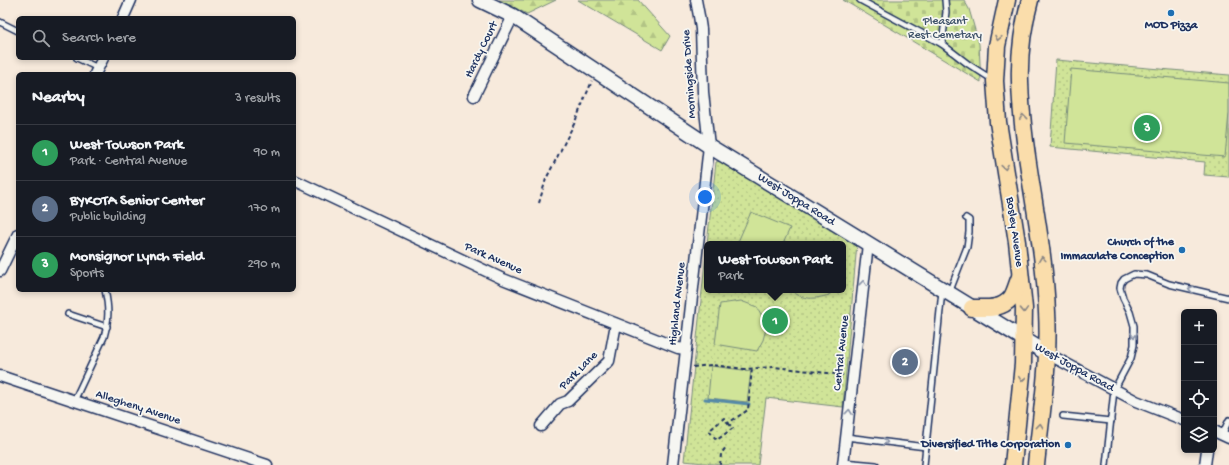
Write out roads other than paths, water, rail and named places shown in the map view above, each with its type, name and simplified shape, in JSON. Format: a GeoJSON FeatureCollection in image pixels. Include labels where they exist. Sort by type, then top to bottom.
{"type":"FeatureCollection","features":[{"type":"Feature","properties":{"kind":"main road","name":"Bosley Avenue"},"geometry":{"type":"LineString","coordinates":[[1007,0],[997,46],[995,81],[998,122],[1017,242],[1024,308],[1023,364],[1013,465]]}},
{"type":"Feature","properties":{"kind":"main road","name":"Bosley Avenue"},"geometry":{"type":"LineString","coordinates":[[1030,0],[1021,47],[1020,80],[1023,119],[1044,274],[1048,354],[1036,465]]}},
{"type":"Feature","properties":{"kind":"main road"},"geometry":{"type":"LineString","coordinates":[[972,308],[990,308],[1005,303],[1012,298],[1020,276]]}},
{"type":"Feature","properties":{"kind":"street"},"geometry":{"type":"LineString","coordinates":[[124,16],[131,0]]}},
{"type":"Feature","properties":{"kind":"street","name":"West Joppa Road"},"geometry":{"type":"LineString","coordinates":[[480,0],[513,16],[709,146],[1024,340],[1114,390],[1142,404],[1181,419]]}},
{"type":"Feature","properties":{"kind":"street","name":"Morningside Drive"},"geometry":{"type":"LineString","coordinates":[[696,0],[701,30],[703,92],[709,146]]}},
{"type":"Feature","properties":{"kind":"street","name":"Hardy Court"},"geometry":{"type":"LineString","coordinates":[[474,96],[513,16]]}},
{"type":"Feature","properties":{"kind":"street"},"geometry":{"type":"LineString","coordinates":[[97,71],[102,60]]}},
{"type":"Feature","properties":{"kind":"street","name":"Highland Avenue"},"geometry":{"type":"LineString","coordinates":[[673,465],[709,146]]}},
{"type":"Feature","properties":{"kind":"street","name":"Park Avenue"},"geometry":{"type":"LineString","coordinates":[[296,181],[474,266],[616,324],[678,348],[686,349]]}},
{"type":"Feature","properties":{"kind":"street"},"geometry":{"type":"LineString","coordinates":[[0,271],[16,238]]}},
{"type":"Feature","properties":{"kind":"street","name":"Central Avenue"},"geometry":{"type":"LineString","coordinates":[[843,463],[868,244]]}},
{"type":"Feature","properties":{"kind":"street","name":"Park Lane"},"geometry":{"type":"LineString","coordinates":[[541,426],[560,404],[568,401],[609,361],[616,324]]}},
{"type":"Feature","properties":{"kind":"street","name":"Allegheny Avenue"},"geometry":{"type":"LineString","coordinates":[[0,376],[267,465]]}},
{"type":"Feature","properties":{"kind":"street"},"geometry":{"type":"LineString","coordinates":[[1205,465],[1207,453]]}},
{"type":"Feature","properties":{"kind":"lane"},"geometry":{"type":"LineString","coordinates":[[860,0],[942,44],[968,64],[995,81]]}},
{"type":"Feature","properties":{"kind":"lane"},"geometry":{"type":"LineString","coordinates":[[942,44],[946,12],[945,0]]}},
{"type":"Feature","properties":{"kind":"lane"},"geometry":{"type":"LineString","coordinates":[[0,22],[16,29]]}},
{"type":"Feature","properties":{"kind":"lane"},"geometry":{"type":"LineString","coordinates":[[80,60],[97,71]]}},
{"type":"Feature","properties":{"kind":"lane"},"geometry":{"type":"LineString","coordinates":[[924,465],[945,292],[967,247],[969,220],[966,218]]}},
{"type":"Feature","properties":{"kind":"lane"},"geometry":{"type":"LineString","coordinates":[[1106,465],[1114,390],[1131,358],[1134,345],[1134,326],[1130,312],[1123,298],[1120,288],[1121,283],[1124,279],[1134,274],[1147,275],[1169,284],[1229,298]]}},
{"type":"Feature","properties":{"kind":"lane"},"geometry":{"type":"LineString","coordinates":[[74,401],[104,337],[108,320],[105,292]]}},
{"type":"Feature","properties":{"kind":"lane"},"geometry":{"type":"LineString","coordinates":[[68,314],[107,326]]}},
{"type":"Feature","properties":{"kind":"lane"},"geometry":{"type":"LineString","coordinates":[[1063,416],[1110,420]]}},
{"type":"Feature","properties":{"kind":"lane"},"geometry":{"type":"LineString","coordinates":[[1222,434],[1229,420]]}},
{"type":"Feature","properties":{"kind":"lane"},"geometry":{"type":"LineString","coordinates":[[846,437],[926,447]]}},
{"type":"Feature","properties":{"kind":"lane"},"geometry":{"type":"LineString","coordinates":[[843,463],[876,465]]}},
{"type":"Feature","properties":{"kind":"waterway"},"geometry":{"type":"LineString","coordinates":[[705,399],[749,404]]}},
{"type":"Feature","properties":{"kind":"place","name":"MOD Pizza"},"geometry":{"type":"Point","coordinates":[1171,13]}},
{"type":"Feature","properties":{"kind":"place","name":"Monsignor Lynch Field"},"geometry":{"type":"Point","coordinates":[1147,128]}},
{"type":"Feature","properties":{"kind":"place","name":"Church of the Immaculate Conception"},"geometry":{"type":"Point","coordinates":[1182,250]}},
{"type":"Feature","properties":{"kind":"place","name":"West Towson Park"},"geometry":{"type":"Point","coordinates":[775,321]}},
{"type":"Feature","properties":{"kind":"place","name":"BYKOTA Senior Center"},"geometry":{"type":"Point","coordinates":[905,362]}},
{"type":"Feature","properties":{"kind":"place","name":"Diversified Title Corporation"},"geometry":{"type":"Point","coordinates":[1068,445]}},
{"type":"Feature","properties":{"kind":"park label","name":"Pleasant Rest Cemetary"},"geometry":{"type":"Point","coordinates":[945,29]}}]}
